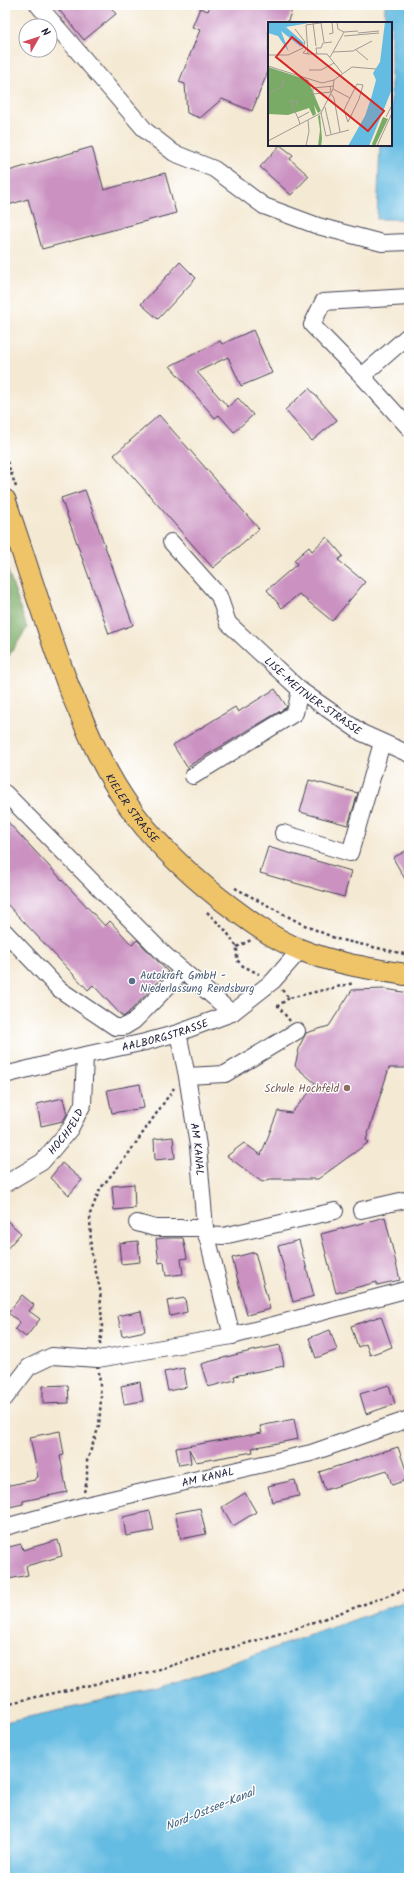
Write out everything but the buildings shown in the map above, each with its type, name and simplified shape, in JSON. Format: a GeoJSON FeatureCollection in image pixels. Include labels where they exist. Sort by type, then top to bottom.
{"type":"FeatureCollection","features":[{"type":"Feature","properties":{"kind":"main road","name":"KIELER STRASSE"},"geometry":{"type":"LineString","coordinates":[[10,492],[17,535],[47,630],[84,724],[96,752],[127,804],[145,828],[195,879],[252,923],[300,950],[342,964],[409,975]]}},
{"type":"Feature","properties":{"kind":"street"},"geometry":{"type":"LineString","coordinates":[[38,5],[146,131],[174,153],[214,168],[264,206],[318,226],[382,243],[409,242]]}},
{"type":"Feature","properties":{"kind":"street"},"geometry":{"type":"LineString","coordinates":[[409,297],[322,302],[312,325],[362,376],[409,428]]}},
{"type":"Feature","properties":{"kind":"street"},"geometry":{"type":"LineString","coordinates":[[362,376],[409,335]]}},
{"type":"Feature","properties":{"kind":"street","name":"LISE-MEITNER-STRASSE"},"geometry":{"type":"LineString","coordinates":[[171,542],[219,596],[228,622],[300,690],[362,733],[409,754]]}},
{"type":"Feature","properties":{"kind":"street"},"geometry":{"type":"LineString","coordinates":[[193,776],[295,714],[300,690]]}},
{"type":"Feature","properties":{"kind":"street"},"geometry":{"type":"LineString","coordinates":[[283,833],[350,853],[382,743]]}},
{"type":"Feature","properties":{"kind":"street"},"geometry":{"type":"LineString","coordinates":[[5,793],[154,944],[232,1013]]}},
{"type":"Feature","properties":{"kind":"street"},"geometry":{"type":"LineString","coordinates":[[5,932],[59,989],[115,1027],[124,1027],[134,1021],[183,971]]}},
{"type":"Feature","properties":{"kind":"street","name":"AALBORGSTRASSE"},"geometry":{"type":"LineString","coordinates":[[5,1075],[178,1033],[232,1013],[273,981],[300,950]]}},
{"type":"Feature","properties":{"kind":"street"},"geometry":{"type":"LineString","coordinates":[[187,1076],[225,1074],[297,1030]]}},
{"type":"Feature","properties":{"kind":"street","name":"AM KANAL"},"geometry":{"type":"LineString","coordinates":[[178,1033],[187,1076],[198,1146],[206,1231],[232,1336]]}},
{"type":"Feature","properties":{"kind":"street","name":"HOCHFELD"},"geometry":{"type":"LineString","coordinates":[[5,1184],[42,1162],[70,1129],[83,1104],[85,1055]]}},
{"type":"Feature","properties":{"kind":"street"},"geometry":{"type":"LineString","coordinates":[[361,1210],[409,1199]]}},
{"type":"Feature","properties":{"kind":"street"},"geometry":{"type":"LineString","coordinates":[[137,1223],[155,1228],[206,1231],[223,1236],[335,1211]]}},
{"type":"Feature","properties":{"kind":"street"},"geometry":{"type":"LineString","coordinates":[[5,1398],[29,1367],[52,1356],[98,1359],[232,1336],[409,1289]]}},
{"type":"Feature","properties":{"kind":"street","name":"AM KANAL"},"geometry":{"type":"LineString","coordinates":[[5,1527],[86,1505],[311,1453],[409,1419]]}},
{"type":"Feature","properties":{"kind":"path"},"geometry":{"type":"LineString","coordinates":[[5,456],[10,492]]}},
{"type":"Feature","properties":{"kind":"path"},"geometry":{"type":"LineString","coordinates":[[229,883],[302,924],[337,939],[409,955]]}},
{"type":"Feature","properties":{"kind":"path"},"geometry":{"type":"LineString","coordinates":[[289,998],[278,1006],[297,1030]]}},
{"type":"Feature","properties":{"kind":"path"},"geometry":{"type":"LineString","coordinates":[[86,1505],[84,1494],[87,1480],[87,1461],[99,1426],[101,1399],[98,1359],[102,1327],[100,1289],[92,1251],[90,1214],[100,1189],[129,1154],[172,1090],[187,1076]]}},
{"type":"Feature","properties":{"kind":"path"},"geometry":{"type":"LineString","coordinates":[[5,1704],[149,1672],[295,1629],[409,1588]]}},
{"type":"Feature","properties":{"kind":"green space"},"geometry":{"type":"Polygon","coordinates":[[[5,562],[27,628],[5,662],[5,562]]]}},
{"type":"Feature","properties":{"kind":"water"},"geometry":{"type":"Polygon","coordinates":[[[385,5],[409,5],[409,219],[377,219],[380,146],[392,146],[392,22],[385,22],[385,5]]]}},
{"type":"Feature","properties":{"kind":"water","name":"Nord-Ostsee-Kanal"},"geometry":{"type":"Polygon","coordinates":[[[409,1600],[409,1878],[5,1878],[5,1722],[155,1690],[409,1600]]]}},
{"type":"Feature","properties":{"kind":"place","name":"Autokraft GmbH - Niederlassung Rendsburg"},"geometry":{"type":"Point","coordinates":[132,981]}},
{"type":"Feature","properties":{"kind":"place","name":"Schule Hochfeld"},"geometry":{"type":"Point","coordinates":[347,1088]}}]}
